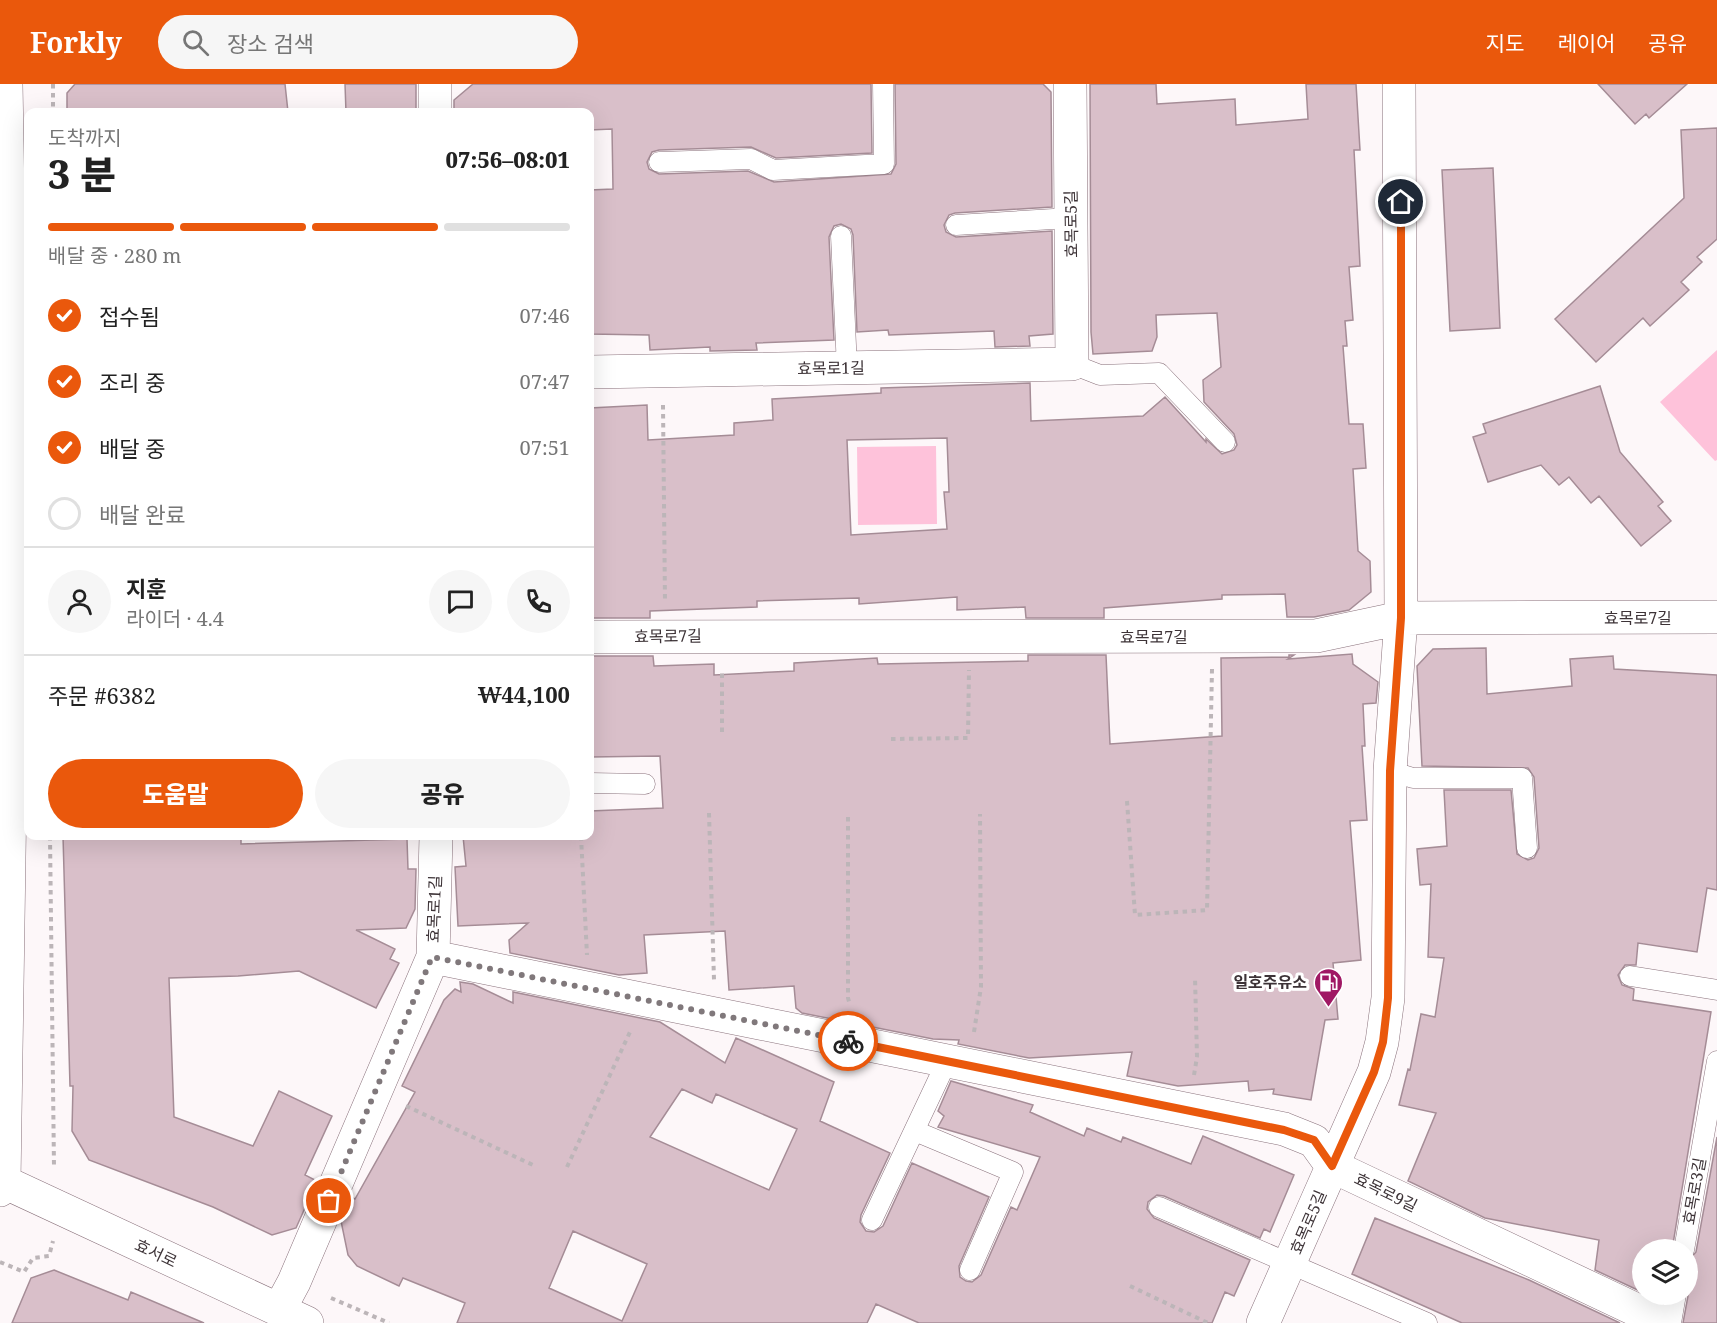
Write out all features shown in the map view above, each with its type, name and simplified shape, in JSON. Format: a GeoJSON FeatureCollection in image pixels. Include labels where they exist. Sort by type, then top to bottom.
{"type":"FeatureCollection","features":[{"type":"Feature","properties":{"kind":"street"},"geometry":{"type":"LineString","coordinates":[[2,1186],[4,753],[14,532],[6,84]]}},
{"type":"Feature","properties":{"kind":"street"},"geometry":{"type":"LineString","coordinates":[[435,84],[435,108]]}},
{"type":"Feature","properties":{"kind":"street","name":"효목로5길"},"geometry":{"type":"LineString","coordinates":[[1070,84],[1072,364]]}},
{"type":"Feature","properties":{"kind":"street","name":"효목로5길"},"geometry":{"type":"LineString","coordinates":[[1263,1323],[1374,1072],[1383,1042],[1388,998],[1390,771],[1401,618],[1399,84]]}},
{"type":"Feature","properties":{"kind":"street","name":"효목로1길"},"geometry":{"type":"LineString","coordinates":[[594,372],[1072,364]]}},
{"type":"Feature","properties":{"kind":"street","name":"효목로7길"},"geometry":{"type":"LineString","coordinates":[[594,637],[665,635],[1316,636],[1401,618],[1717,617]]}},
{"type":"Feature","properties":{"kind":"street","name":"효목로1길"},"geometry":{"type":"LineString","coordinates":[[293,1305],[376,1092],[432,957],[436,840]]}},
{"type":"Feature","properties":{"kind":"street","name":"효목로9길"},"geometry":{"type":"LineString","coordinates":[[432,957],[1284,1130],[1314,1140],[1332,1166],[1664,1323]]}},
{"type":"Feature","properties":{"kind":"street","name":"효서로"},"geometry":{"type":"LineString","coordinates":[[2,1186],[293,1305]]}},
{"type":"Feature","properties":{"kind":"lane"},"geometry":{"type":"LineString","coordinates":[[659,162],[752,159],[773,170],[884,164],[883,84]]}},
{"type":"Feature","properties":{"kind":"lane"},"geometry":{"type":"LineString","coordinates":[[956,225],[1071,218]]}},
{"type":"Feature","properties":{"kind":"lane"},"geometry":{"type":"LineString","coordinates":[[841,236],[847,368]]}},
{"type":"Feature","properties":{"kind":"lane"},"geometry":{"type":"LineString","coordinates":[[1072,364],[1100,375],[1159,373],[1225,442]]}},
{"type":"Feature","properties":{"kind":"lane"},"geometry":{"type":"LineString","coordinates":[[1390,771],[1413,778],[1522,778],[1527,848]]}},
{"type":"Feature","properties":{"kind":"lane"},"geometry":{"type":"LineString","coordinates":[[594,783],[645,784]]}},
{"type":"Feature","properties":{"kind":"lane"},"geometry":{"type":"LineString","coordinates":[[1630,976],[1717,990]]}},
{"type":"Feature","properties":{"kind":"lane","name":"효목로3길"},"geometry":{"type":"LineString","coordinates":[[1686,1239],[1717,1061]]}},
{"type":"Feature","properties":{"kind":"lane"},"geometry":{"type":"LineString","coordinates":[[872,1220],[915,1131],[958,1063]]}},
{"type":"Feature","properties":{"kind":"lane"},"geometry":{"type":"LineString","coordinates":[[915,1131],[1013,1172],[970,1270]]}},
{"type":"Feature","properties":{"kind":"lane"},"geometry":{"type":"LineString","coordinates":[[1159,1207],[1427,1323]]}},
{"type":"Feature","properties":{"kind":"lane"},"geometry":{"type":"LineString","coordinates":[[1671,1323],[1674,1305]]}},
{"type":"Feature","properties":{"kind":"path"},"geometry":{"type":"LineString","coordinates":[[53,84],[53,108]]}},
{"type":"Feature","properties":{"kind":"path"},"geometry":{"type":"LineString","coordinates":[[662,371],[665,635]]}},
{"type":"Feature","properties":{"kind":"path"},"geometry":{"type":"LineString","coordinates":[[722,732],[723,635]]}},
{"type":"Feature","properties":{"kind":"path"},"geometry":{"type":"LineString","coordinates":[[891,740],[968,738],[969,636]]}},
{"type":"Feature","properties":{"kind":"path"},"geometry":{"type":"LineString","coordinates":[[1127,801],[1134,915],[1208,910],[1210,705],[1214,637]]}},
{"type":"Feature","properties":{"kind":"path"},"geometry":{"type":"LineString","coordinates":[[709,813],[715,1014]]}},
{"type":"Feature","properties":{"kind":"path"},"geometry":{"type":"LineString","coordinates":[[958,1063],[981,987],[980,814]]}},
{"type":"Feature","properties":{"kind":"path"},"geometry":{"type":"LineString","coordinates":[[848,818],[848,998],[864,1044]]}},
{"type":"Feature","properties":{"kind":"path"},"geometry":{"type":"LineString","coordinates":[[50,840],[52,1166],[60,1171]]}},
{"type":"Feature","properties":{"kind":"path"},"geometry":{"type":"LineString","coordinates":[[581,840],[589,988]]}},
{"type":"Feature","properties":{"kind":"path"},"geometry":{"type":"LineString","coordinates":[[1188,1110],[1197,1057],[1195,977]]}},
{"type":"Feature","properties":{"kind":"path"},"geometry":{"type":"LineString","coordinates":[[567,1167],[646,1000]]}},
{"type":"Feature","properties":{"kind":"path"},"geometry":{"type":"LineString","coordinates":[[376,1092],[533,1166]]}},
{"type":"Feature","properties":{"kind":"path"},"geometry":{"type":"LineString","coordinates":[[1130,1286],[1208,1323]]}},
{"type":"Feature","properties":{"kind":"path"},"geometry":{"type":"LineString","coordinates":[[293,1305],[389,1323]]}},
{"type":"Feature","properties":{"kind":"shaded area"},"geometry":{"type":"Polygon","coordinates":[[[1717,350],[1717,460],[1715,461],[1660,402],[1717,350]]]}},
{"type":"Feature","properties":{"kind":"shaded area"},"geometry":{"type":"Polygon","coordinates":[[[936,446],[937,524],[858,525],[857,447],[936,446]]]}},
{"type":"Feature","properties":{"kind":"building"},"geometry":{"type":"Polygon","coordinates":[[[75,84],[285,84],[288,108],[67,108],[67,93],[75,84]]]}},
{"type":"Feature","properties":{"kind":"building"},"geometry":{"type":"Polygon","coordinates":[[[345,84],[416,84],[416,108],[346,108],[345,84]]]}},
{"type":"Feature","properties":{"kind":"building"},"geometry":{"type":"Polygon","coordinates":[[[473,84],[871,84],[872,153],[776,158],[751,147],[659,150],[652,152],[647,162],[649,169],[659,174],[748,171],[774,182],[891,174],[896,164],[895,84],[1043,84],[1051,92],[1052,207],[955,213],[949,215],[944,225],[946,232],[956,237],[1052,231],[1053,334],[1029,336],[1030,346],[995,347],[994,331],[889,335],[888,330],[857,332],[853,235],[851,229],[841,224],[834,226],[829,237],[834,340],[756,343],[757,350],[710,351],[710,347],[650,350],[649,335],[594,334],[594,190],[613,189],[612,129],[594,130],[594,108],[454,108],[454,100],[473,84]]]}},
{"type":"Feature","properties":{"kind":"building"},"geometry":{"type":"Polygon","coordinates":[[[1090,84],[1156,84],[1157,104],[1235,99],[1236,125],[1308,119],[1306,84],[1356,84],[1360,150],[1354,150],[1360,266],[1349,267],[1353,320],[1345,321],[1347,346],[1343,346],[1349,424],[1363,424],[1366,468],[1353,469],[1358,551],[1370,561],[1371,592],[1349,610],[1314,617],[1287,617],[1285,594],[1222,595],[1222,599],[1104,608],[1104,618],[1026,618],[1025,607],[957,610],[957,597],[859,604],[859,598],[757,601],[757,607],[650,611],[650,618],[594,618],[594,408],[647,405],[648,440],[734,435],[734,423],[773,420],[772,399],[881,393],[881,388],[1030,383],[1031,421],[1143,416],[1165,397],[1206,442],[1206,439],[1222,454],[1234,450],[1237,445],[1234,434],[1204,402],[1203,380],[1221,367],[1217,313],[1156,315],[1157,337],[1152,351],[1093,354],[1090,84]],[[947,438],[847,440],[851,535],[947,529],[944,492],[949,492],[947,438]]]}},
{"type":"Feature","properties":{"kind":"building"},"geometry":{"type":"Polygon","coordinates":[[[1598,84],[1687,84],[1649,118],[1646,114],[1635,124],[1598,84]]]}},
{"type":"Feature","properties":{"kind":"building"},"geometry":{"type":"Polygon","coordinates":[[[1717,128],[1717,239],[1697,257],[1702,262],[1681,282],[1689,290],[1650,326],[1643,318],[1596,362],[1555,319],[1684,198],[1681,130],[1717,128]]]}},
{"type":"Feature","properties":{"kind":"building"},"geometry":{"type":"Polygon","coordinates":[[[1493,168],[1500,328],[1450,331],[1442,170],[1493,168]]]}},
{"type":"Feature","properties":{"kind":"building"},"geometry":{"type":"Polygon","coordinates":[[[1600,386],[1620,452],[1663,502],[1658,506],[1671,521],[1641,546],[1599,496],[1591,503],[1569,477],[1559,485],[1541,465],[1488,482],[1473,437],[1486,433],[1483,424],[1600,386]]]}},
{"type":"Feature","properties":{"kind":"building"},"geometry":{"type":"Polygon","coordinates":[[[1486,648],[1487,694],[1572,686],[1570,659],[1613,656],[1614,669],[1717,675],[1717,890],[1707,888],[1697,952],[1638,943],[1636,965],[1625,965],[1618,975],[1622,985],[1634,989],[1633,1000],[1711,1012],[1674,1239],[1632,1239],[1632,1287],[1595,1270],[1599,1240],[1485,1218],[1408,1181],[1436,1113],[1399,1105],[1408,1069],[1410,1070],[1421,1014],[1435,1017],[1444,958],[1428,957],[1431,884],[1420,885],[1417,849],[1447,846],[1444,790],[1511,790],[1517,854],[1528,860],[1534,858],[1539,848],[1534,777],[1528,768],[1422,766],[1417,666],[1433,649],[1486,648]]]}},
{"type":"Feature","properties":{"kind":"building"},"geometry":{"type":"Polygon","coordinates":[[[1352,654],[1353,664],[1378,682],[1376,703],[1363,704],[1365,746],[1362,746],[1367,820],[1350,821],[1361,960],[1333,963],[1338,1019],[1325,1020],[1311,1100],[1273,1094],[1274,1089],[1249,1091],[1248,1081],[1178,1086],[1127,1076],[1132,1052],[1029,1058],[958,1044],[959,1040],[933,1039],[802,1013],[796,1008],[794,986],[729,990],[725,931],[644,935],[647,973],[619,975],[510,953],[509,940],[528,923],[458,926],[455,867],[466,866],[463,840],[594,840],[594,811],[663,808],[660,756],[594,757],[594,656],[653,656],[654,666],[714,664],[714,675],[794,671],[794,663],[877,658],[878,664],[1028,661],[1028,655],[1106,655],[1110,744],[1222,736],[1221,658],[1294,655],[1288,659],[1352,654]]]}},
{"type":"Feature","properties":{"kind":"building"},"geometry":{"type":"Polygon","coordinates":[[[63,840],[241,840],[241,844],[407,840],[408,869],[416,869],[415,909],[406,928],[356,930],[395,949],[390,959],[399,963],[376,1008],[299,971],[169,978],[174,1117],[253,1146],[279,1091],[332,1116],[305,1175],[317,1181],[296,1228],[272,1235],[213,1207],[89,1160],[72,1131],[73,1086],[70,1086],[63,840]]]}},
{"type":"Feature","properties":{"kind":"building"},"geometry":{"type":"Polygon","coordinates":[[[460,982],[473,984],[513,1003],[513,992],[660,1022],[725,1063],[736,1038],[834,1082],[820,1121],[890,1153],[861,1215],[860,1222],[866,1231],[874,1232],[883,1226],[912,1163],[989,1197],[959,1266],[960,1277],[966,1281],[972,1282],[981,1275],[1011,1207],[1017,1210],[1040,1157],[938,1127],[944,1116],[938,1111],[951,1081],[1033,1105],[1030,1112],[1084,1136],[1087,1128],[1121,1142],[1123,1137],[1191,1164],[1203,1136],[1294,1175],[1270,1232],[1264,1229],[1260,1238],[1164,1196],[1157,1195],[1148,1202],[1147,1209],[1154,1218],[1250,1260],[1234,1296],[1225,1292],[1212,1323],[919,1323],[876,1304],[867,1323],[457,1323],[465,1303],[403,1278],[399,1286],[357,1266],[348,1255],[341,1221],[351,1197],[355,1199],[415,1092],[402,1086],[444,1000],[455,989],[461,992],[460,982]],[[682,1089],[650,1137],[769,1190],[797,1129],[716,1094],[712,1103],[682,1089]],[[573,1231],[549,1288],[622,1321],[647,1264],[573,1231]]]}},
{"type":"Feature","properties":{"kind":"building"},"geometry":{"type":"Polygon","coordinates":[[[1717,1137],[1717,1323],[1683,1323],[1686,1305],[1698,1305],[1698,1241],[1717,1137]]]}},
{"type":"Feature","properties":{"kind":"building"},"geometry":{"type":"Polygon","coordinates":[[[1375,1218],[1529,1280],[1620,1323],[1462,1323],[1352,1274],[1375,1218]]]}},
{"type":"Feature","properties":{"kind":"building"},"geometry":{"type":"Polygon","coordinates":[[[54,1270],[128,1300],[131,1292],[204,1323],[12,1323],[31,1278],[54,1270]]]}},
{"type":"Feature","properties":{"kind":"way so far"},"geometry":{"type":"LineString","coordinates":[[329,1201],[432,957],[848,1041]]}},
{"type":"Feature","properties":{"kind":"place","name":"일호주유소"},"geometry":{"type":"Point","coordinates":[1328,1008]}},
{"type":"Feature","properties":{"kind":"route"},"geometry":{"type":"LineString","coordinates":[[848,1041],[1284,1130],[1314,1140],[1332,1166],[1374,1072],[1383,1042],[1388,998],[1390,771],[1401,618],[1401,202]]}}]}
